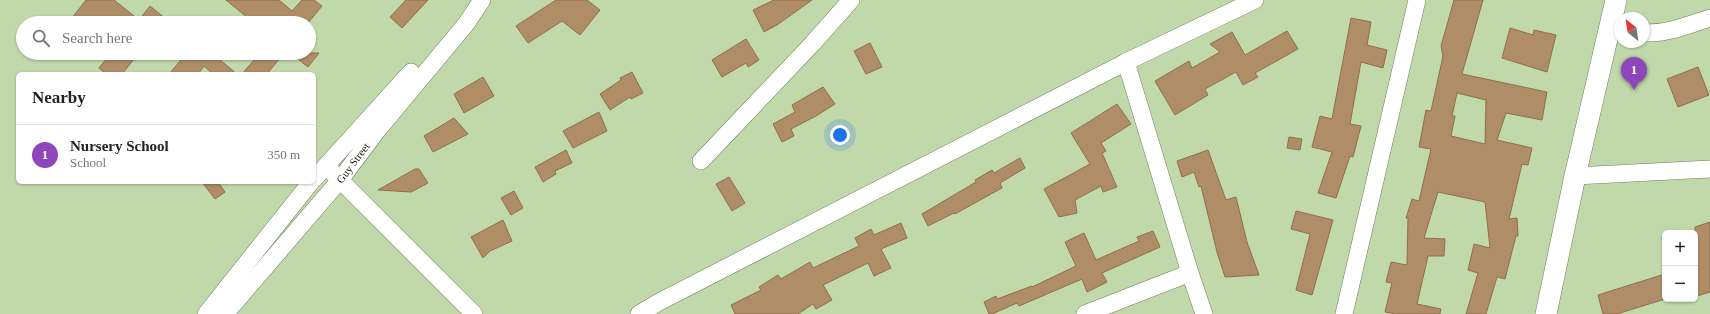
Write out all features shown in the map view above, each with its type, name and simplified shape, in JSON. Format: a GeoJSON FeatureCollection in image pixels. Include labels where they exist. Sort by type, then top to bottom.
{"type":"FeatureCollection","features":[{"type":"Feature","properties":{"kind":"main road"},"geometry":{"type":"LineString","coordinates":[[1616,0],[1616,12]]}},
{"type":"Feature","properties":{"kind":"main road"},"geometry":{"type":"LineString","coordinates":[[1546,314],[1575,176],[1614,29]]}},
{"type":"Feature","properties":{"kind":"street"},"geometry":{"type":"LineString","coordinates":[[701,161],[813,43],[851,0]]}},
{"type":"Feature","properties":{"kind":"street"},"geometry":{"type":"LineString","coordinates":[[639,314],[659,302],[1126,62],[1255,0]]}},
{"type":"Feature","properties":{"kind":"street"},"geometry":{"type":"LineString","coordinates":[[1344,314],[1417,0]]}},
{"type":"Feature","properties":{"kind":"street","name":"Guy Street"},"geometry":{"type":"LineString","coordinates":[[319,172],[459,19],[479,4]]}},
{"type":"Feature","properties":{"kind":"street","name":"Guy Street"},"geometry":{"type":"LineString","coordinates":[[225,314],[236,307],[340,180],[376,132],[466,24],[479,4]]}},
{"type":"Feature","properties":{"kind":"street"},"geometry":{"type":"LineString","coordinates":[[1650,33],[1658,34],[1710,18]]}},
{"type":"Feature","properties":{"kind":"street"},"geometry":{"type":"LineString","coordinates":[[1126,62],[1190,273],[1204,314]]}},
{"type":"Feature","properties":{"kind":"street"},"geometry":{"type":"LineString","coordinates":[[1575,176],[1710,169]]}},
{"type":"Feature","properties":{"kind":"street"},"geometry":{"type":"LineString","coordinates":[[319,172],[340,180],[473,314]]}},
{"type":"Feature","properties":{"kind":"street"},"geometry":{"type":"LineString","coordinates":[[206,314],[309,184]]}},
{"type":"Feature","properties":{"kind":"street"},"geometry":{"type":"LineString","coordinates":[[1085,314],[1190,273]]}},
{"type":"Feature","properties":{"kind":"building"},"geometry":{"type":"Polygon","coordinates":[[[86,0],[114,0],[134,16],[73,16],[86,0]]]}},
{"type":"Feature","properties":{"kind":"building"},"geometry":{"type":"Polygon","coordinates":[[[226,0],[279,0],[292,11],[302,0],[314,0],[322,6],[314,16],[245,16],[226,0]]]}},
{"type":"Feature","properties":{"kind":"building"},"geometry":{"type":"Polygon","coordinates":[[[406,0],[428,0],[402,28],[390,17],[406,0]]]}},
{"type":"Feature","properties":{"kind":"building"},"geometry":{"type":"Polygon","coordinates":[[[556,0],[587,0],[600,10],[580,35],[562,21],[528,43],[516,26],[556,0]]]}},
{"type":"Feature","properties":{"kind":"building"},"geometry":{"type":"Polygon","coordinates":[[[774,0],[812,0],[777,25],[764,32],[753,10],[774,0]]]}},
{"type":"Feature","properties":{"kind":"building"},"geometry":{"type":"Polygon","coordinates":[[[1454,0],[1483,0],[1462,74],[1547,92],[1542,120],[1506,113],[1497,140],[1532,148],[1528,165],[1522,164],[1509,219],[1517,218],[1518,236],[1516,236],[1505,279],[1497,277],[1486,314],[1466,314],[1478,273],[1468,270],[1474,244],[1490,248],[1485,202],[1438,192],[1424,238],[1445,239],[1444,256],[1428,256],[1417,304],[1441,309],[1440,314],[1395,314],[1385,312],[1392,283],[1386,282],[1391,262],[1407,265],[1408,218],[1406,218],[1412,199],[1419,201],[1431,149],[1419,147],[1426,110],[1431,111],[1443,56],[1441,46],[1454,0]],[[1457,93],[1452,116],[1455,116],[1451,136],[1485,144],[1486,100],[1457,93]]]}},
{"type":"Feature","properties":{"kind":"building"},"geometry":{"type":"Polygon","coordinates":[[[150,6],[162,16],[142,16],[150,6]]]}},
{"type":"Feature","properties":{"kind":"building"},"geometry":{"type":"Polygon","coordinates":[[[1351,18],[1371,22],[1367,45],[1387,50],[1383,68],[1361,62],[1350,124],[1361,126],[1353,157],[1350,156],[1336,198],[1318,193],[1332,152],[1312,147],[1320,116],[1332,119],[1351,18]]]}},
{"type":"Feature","properties":{"kind":"building"},"geometry":{"type":"Polygon","coordinates":[[[1510,28],[1533,35],[1534,30],[1556,35],[1547,72],[1502,58],[1510,28]]]}},
{"type":"Feature","properties":{"kind":"building"},"geometry":{"type":"Polygon","coordinates":[[[1287,31],[1298,49],[1255,73],[1258,77],[1243,85],[1236,72],[1205,89],[1208,95],[1175,115],[1155,81],[1189,61],[1192,68],[1220,52],[1210,44],[1232,32],[1245,55],[1287,31]]]}},
{"type":"Feature","properties":{"kind":"building"},"geometry":{"type":"Polygon","coordinates":[[[746,39],[759,60],[748,67],[746,63],[722,77],[712,60],[746,39]]]}},
{"type":"Feature","properties":{"kind":"building"},"geometry":{"type":"Polygon","coordinates":[[[870,43],[882,67],[866,74],[854,51],[870,43]]]}},
{"type":"Feature","properties":{"kind":"building"},"geometry":{"type":"Polygon","coordinates":[[[105,60],[133,60],[124,72],[104,72],[99,68],[105,60]]]}},
{"type":"Feature","properties":{"kind":"building"},"geometry":{"type":"Polygon","coordinates":[[[181,60],[220,60],[235,72],[211,72],[204,66],[200,72],[171,72],[181,60]]]}},
{"type":"Feature","properties":{"kind":"building"},"geometry":{"type":"Polygon","coordinates":[[[254,60],[278,60],[269,72],[244,72],[254,60]]]}},
{"type":"Feature","properties":{"kind":"building"},"geometry":{"type":"Polygon","coordinates":[[[299,60],[314,60],[308,67],[299,60]]]}},
{"type":"Feature","properties":{"kind":"building"},"geometry":{"type":"Polygon","coordinates":[[[1698,67],[1709,95],[1678,107],[1667,79],[1698,67]]]}},
{"type":"Feature","properties":{"kind":"building"},"geometry":{"type":"Polygon","coordinates":[[[632,72],[643,93],[631,99],[630,97],[610,110],[600,94],[621,80],[620,78],[632,72]]]}},
{"type":"Feature","properties":{"kind":"building"},"geometry":{"type":"Polygon","coordinates":[[[483,77],[494,96],[464,113],[454,94],[483,77]]]}},
{"type":"Feature","properties":{"kind":"building"},"geometry":{"type":"Polygon","coordinates":[[[823,87],[835,104],[791,129],[794,136],[782,142],[773,124],[795,112],[792,105],[823,87]]]}},
{"type":"Feature","properties":{"kind":"building"},"geometry":{"type":"Polygon","coordinates":[[[1117,104],[1131,124],[1101,143],[1106,151],[1102,153],[1117,187],[1103,192],[1101,186],[1075,200],[1077,213],[1059,217],[1044,189],[1090,164],[1071,133],[1117,104]]]}},
{"type":"Feature","properties":{"kind":"building"},"geometry":{"type":"Polygon","coordinates":[[[599,112],[607,131],[573,148],[563,131],[599,112]]]}},
{"type":"Feature","properties":{"kind":"building"},"geometry":{"type":"Polygon","coordinates":[[[454,118],[468,134],[433,152],[424,136],[454,118]]]}},
{"type":"Feature","properties":{"kind":"building"},"geometry":{"type":"Polygon","coordinates":[[[1289,137],[1302,139],[1300,150],[1287,148],[1289,137]]]}},
{"type":"Feature","properties":{"kind":"building"},"geometry":{"type":"Polygon","coordinates":[[[566,150],[572,163],[555,171],[556,174],[543,182],[535,167],[566,150]]]}},
{"type":"Feature","properties":{"kind":"building"},"geometry":{"type":"Polygon","coordinates":[[[1208,150],[1226,200],[1236,197],[1247,242],[1259,275],[1225,277],[1217,252],[1201,186],[1199,187],[1194,172],[1182,177],[1177,161],[1208,150]]]}},
{"type":"Feature","properties":{"kind":"building"},"geometry":{"type":"Polygon","coordinates":[[[1020,158],[1025,168],[1000,183],[1002,188],[955,214],[954,213],[928,226],[922,214],[976,182],[975,180],[992,170],[994,173],[1020,158]]]}},
{"type":"Feature","properties":{"kind":"building"},"geometry":{"type":"Polygon","coordinates":[[[415,169],[419,169],[428,183],[411,192],[378,190],[415,169]]]}},
{"type":"Feature","properties":{"kind":"building"},"geometry":{"type":"Polygon","coordinates":[[[729,177],[745,203],[732,211],[716,184],[729,177]]]}},
{"type":"Feature","properties":{"kind":"building"},"geometry":{"type":"Polygon","coordinates":[[[204,184],[219,184],[225,192],[215,199],[204,184]]]}},
{"type":"Feature","properties":{"kind":"building"},"geometry":{"type":"Polygon","coordinates":[[[514,191],[523,208],[511,215],[501,198],[514,191]]]}},
{"type":"Feature","properties":{"kind":"building"},"geometry":{"type":"Polygon","coordinates":[[[1296,211],[1333,220],[1312,295],[1296,290],[1310,234],[1291,229],[1296,211]]]}},
{"type":"Feature","properties":{"kind":"building"},"geometry":{"type":"Polygon","coordinates":[[[503,220],[512,241],[490,251],[483,258],[471,237],[503,220]]]}},
{"type":"Feature","properties":{"kind":"building"},"geometry":{"type":"Polygon","coordinates":[[[1710,222],[1710,292],[1698,296],[1698,230],[1695,230],[1695,227],[1710,222]]]}},
{"type":"Feature","properties":{"kind":"building"},"geometry":{"type":"Polygon","coordinates":[[[901,223],[907,238],[881,249],[891,268],[874,276],[868,263],[823,285],[832,300],[816,309],[813,304],[798,314],[735,314],[731,305],[761,290],[759,287],[778,275],[781,279],[810,262],[813,268],[859,246],[855,238],[871,229],[874,235],[901,223]]]}},
{"type":"Feature","properties":{"kind":"building"},"geometry":{"type":"Polygon","coordinates":[[[1153,231],[1160,247],[1102,273],[1107,282],[1087,292],[1082,279],[1019,306],[1017,303],[989,314],[984,302],[996,296],[997,299],[1032,287],[1076,266],[1065,242],[1084,233],[1096,260],[1139,241],[1137,237],[1153,231]]]}},
{"type":"Feature","properties":{"kind":"building"},"geometry":{"type":"Polygon","coordinates":[[[1662,275],[1662,300],[1617,314],[1603,314],[1598,295],[1662,275]]]}},
{"type":"Feature","properties":{"kind":"place","name":"Nursery School"},"geometry":{"type":"Point","coordinates":[1634,90]}}]}
